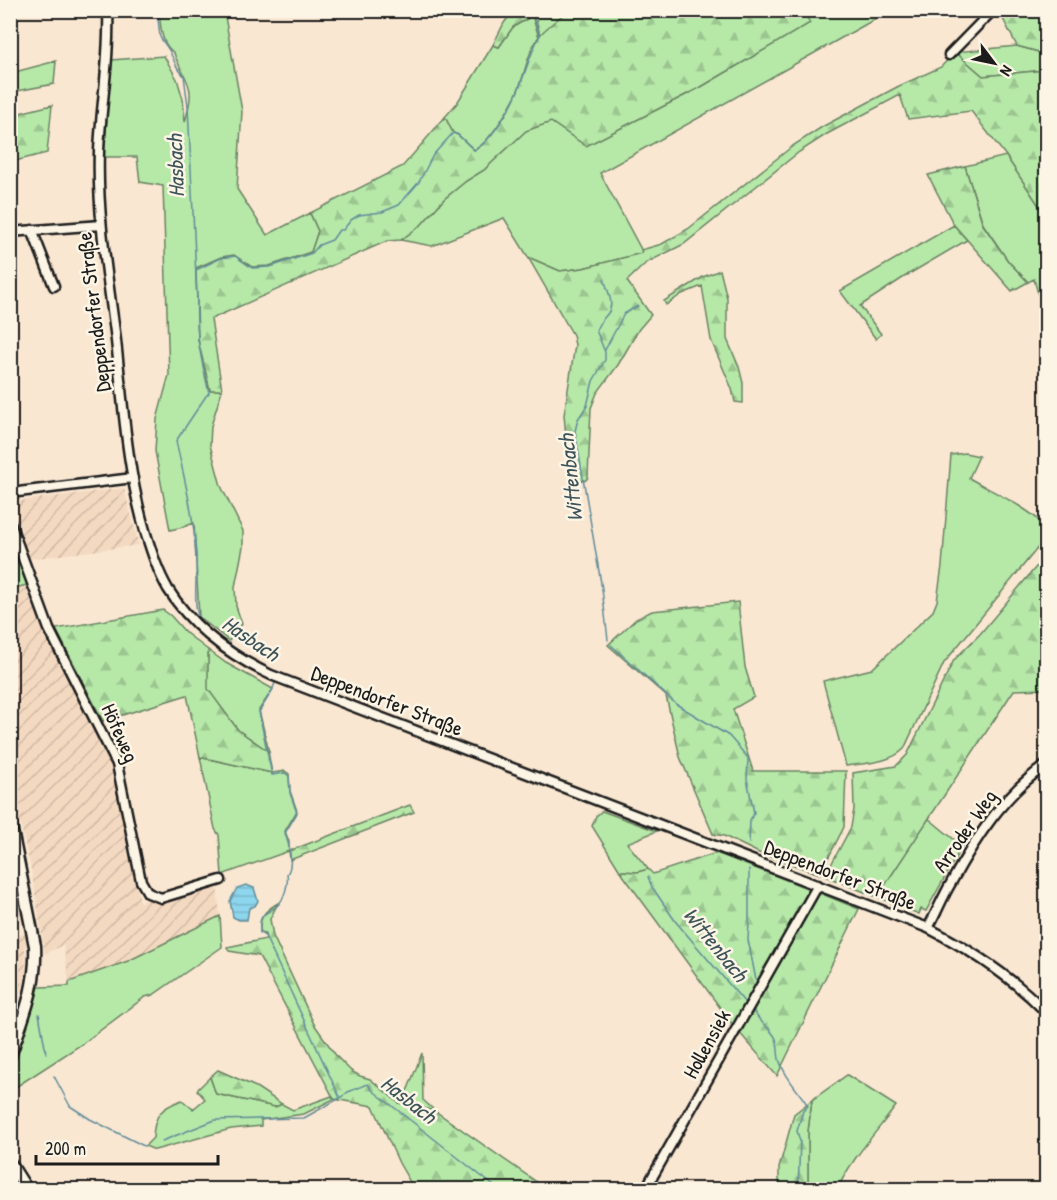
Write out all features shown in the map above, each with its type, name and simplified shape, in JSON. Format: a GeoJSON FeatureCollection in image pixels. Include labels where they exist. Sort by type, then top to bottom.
{"type":"FeatureCollection","features":[{"type":"Feature","properties":{"kind":"main road"},"geometry":{"type":"LineString","coordinates":[[10,821],[35,946],[36,963],[34,984],[10,1056]]}},
{"type":"Feature","properties":{"kind":"main road"},"geometry":{"type":"LineString","coordinates":[[12,1168],[27,1190]]}},
{"type":"Feature","properties":{"kind":"street","name":"Deppendorfer Straße"},"geometry":{"type":"LineString","coordinates":[[108,10],[108,42],[99,150],[101,225],[133,478],[151,550],[168,589],[200,629],[247,663],[275,677],[928,928],[996,969],[1047,1012]]}},
{"type":"Feature","properties":{"kind":"street"},"geometry":{"type":"LineString","coordinates":[[949,55],[993,10]]}},
{"type":"Feature","properties":{"kind":"street"},"geometry":{"type":"LineString","coordinates":[[10,232],[101,225]]}},
{"type":"Feature","properties":{"kind":"street"},"geometry":{"type":"LineString","coordinates":[[32,230],[54,286]]}},
{"type":"Feature","properties":{"kind":"street"},"geometry":{"type":"LineString","coordinates":[[10,493],[133,478]]}},
{"type":"Feature","properties":{"kind":"street","name":"Höfeweg"},"geometry":{"type":"LineString","coordinates":[[10,524],[49,629],[117,764],[141,881],[148,893],[161,898],[220,880]]}},
{"type":"Feature","properties":{"kind":"street","name":"Arroder Weg"},"geometry":{"type":"LineString","coordinates":[[928,928],[950,885],[988,823],[1019,787],[1047,765]]}},
{"type":"Feature","properties":{"kind":"street","name":"Hollensiek"},"geometry":{"type":"LineString","coordinates":[[645,1190],[818,885]]}},
{"type":"Feature","properties":{"kind":"shaded area"},"geometry":{"type":"Polygon","coordinates":[[[124,488],[139,545],[29,559],[21,536],[11,539],[10,502],[124,488]]]}},
{"type":"Feature","properties":{"kind":"shaded area"},"geometry":{"type":"Polygon","coordinates":[[[27,585],[47,633],[114,766],[140,902],[222,875],[223,882],[217,885],[220,916],[128,961],[69,982],[63,945],[45,954],[31,869],[18,814],[11,795],[10,589],[27,585]]]}},
{"type":"Feature","properties":{"kind":"shaded area"},"geometry":{"type":"Polygon","coordinates":[[[26,934],[26,969],[21,993],[11,990],[11,936],[26,934]]]}},
{"type":"Feature","properties":{"kind":"green space"},"geometry":{"type":"Polygon","coordinates":[[[537,10],[568,11],[540,35],[536,19],[537,10]]]}},
{"type":"Feature","properties":{"kind":"green space"},"geometry":{"type":"Polygon","coordinates":[[[159,11],[224,11],[242,111],[237,189],[267,235],[310,213],[318,231],[311,252],[269,267],[251,267],[245,262],[224,259],[196,268],[198,340],[210,390],[222,390],[211,426],[210,445],[221,486],[243,531],[243,547],[235,587],[236,606],[242,624],[229,641],[199,617],[194,523],[170,530],[155,451],[157,419],[169,375],[163,186],[140,182],[137,157],[104,157],[111,60],[164,56],[177,79],[183,99],[185,122],[190,100],[189,88],[174,53],[164,39],[159,11]]]}},
{"type":"Feature","properties":{"kind":"green space"},"geometry":{"type":"Polygon","coordinates":[[[513,11],[536,11],[532,16],[513,27],[499,47],[493,45],[504,23],[513,11]]]}},
{"type":"Feature","properties":{"kind":"green space"},"geometry":{"type":"Polygon","coordinates":[[[568,11],[803,11],[810,23],[701,87],[586,146],[551,122],[526,131],[484,170],[444,199],[422,224],[401,240],[387,241],[211,319],[222,390],[210,390],[198,340],[196,268],[221,257],[234,255],[252,267],[269,266],[311,252],[318,231],[310,213],[403,166],[445,117],[453,133],[474,150],[480,147],[498,126],[513,101],[529,56],[540,35],[568,11]]]}},
{"type":"Feature","properties":{"kind":"green space"},"geometry":{"type":"Polygon","coordinates":[[[803,11],[869,11],[877,18],[600,173],[643,253],[583,268],[560,271],[528,257],[504,218],[432,246],[401,240],[422,224],[444,199],[484,170],[526,130],[551,122],[586,146],[701,87],[809,23],[803,11]]]}},
{"type":"Feature","properties":{"kind":"green space"},"geometry":{"type":"Polygon","coordinates":[[[999,11],[1046,11],[1046,54],[1017,46],[999,11]]]}},
{"type":"Feature","properties":{"kind":"green space"},"geometry":{"type":"Polygon","coordinates":[[[532,16],[539,37],[517,94],[486,141],[474,150],[453,133],[445,117],[457,103],[493,45],[499,47],[513,27],[532,16]]]}},
{"type":"Feature","properties":{"kind":"green space"},"geometry":{"type":"Polygon","coordinates":[[[1017,46],[1046,54],[1046,70],[983,76],[955,52],[1017,46]]]}},
{"type":"Feature","properties":{"kind":"green space"},"geometry":{"type":"Polygon","coordinates":[[[955,52],[983,76],[1046,70],[1046,216],[1006,156],[971,111],[908,119],[900,95],[827,134],[799,152],[684,244],[646,263],[627,281],[651,315],[639,329],[618,365],[597,393],[591,408],[588,477],[586,480],[577,482],[568,457],[564,415],[575,345],[573,335],[528,257],[560,271],[583,268],[642,253],[641,250],[662,244],[688,229],[794,145],[822,127],[897,87],[941,67],[955,52]]]}},
{"type":"Feature","properties":{"kind":"green space"},"geometry":{"type":"Polygon","coordinates":[[[56,61],[54,84],[11,92],[11,73],[56,61]]]}},
{"type":"Feature","properties":{"kind":"green space"},"geometry":{"type":"Polygon","coordinates":[[[52,105],[47,153],[11,162],[11,115],[52,105]]]}},
{"type":"Feature","properties":{"kind":"green space"},"geometry":{"type":"Polygon","coordinates":[[[1006,156],[1046,216],[1046,323],[1034,279],[1028,282],[1008,261],[983,224],[965,166],[1006,156]]]}},
{"type":"Feature","properties":{"kind":"green space"},"geometry":{"type":"Polygon","coordinates":[[[965,166],[983,225],[1008,261],[1028,282],[1012,291],[954,225],[928,175],[965,166]]]}},
{"type":"Feature","properties":{"kind":"green space"},"geometry":{"type":"Polygon","coordinates":[[[954,225],[967,240],[860,306],[881,334],[876,339],[840,291],[954,225]]]}},
{"type":"Feature","properties":{"kind":"green space"},"geometry":{"type":"Polygon","coordinates":[[[720,270],[727,298],[727,339],[743,383],[743,403],[735,402],[732,389],[711,340],[702,286],[682,294],[666,305],[664,301],[703,277],[720,270]]]}},
{"type":"Feature","properties":{"kind":"green space"},"geometry":{"type":"Polygon","coordinates":[[[965,453],[979,456],[969,478],[1010,500],[1039,520],[1047,532],[1044,540],[944,663],[904,749],[885,760],[846,766],[823,681],[872,669],[933,611],[937,601],[942,566],[951,455],[965,453]]]}},
{"type":"Feature","properties":{"kind":"green space"},"geometry":{"type":"Polygon","coordinates":[[[11,540],[27,585],[10,589],[11,540]]]}},
{"type":"Feature","properties":{"kind":"green space"},"geometry":{"type":"Polygon","coordinates":[[[1046,555],[1046,689],[1014,690],[877,897],[825,876],[851,827],[854,809],[853,773],[896,766],[907,755],[954,660],[980,634],[1046,555]]]}},
{"type":"Feature","properties":{"kind":"green space"},"geometry":{"type":"Polygon","coordinates":[[[738,602],[745,667],[754,697],[733,709],[753,771],[846,771],[844,827],[820,874],[759,853],[724,836],[713,834],[680,757],[666,696],[608,645],[636,619],[652,611],[738,602]]]}},
{"type":"Feature","properties":{"kind":"green space"},"geometry":{"type":"Polygon","coordinates":[[[163,610],[186,633],[208,650],[208,689],[238,730],[268,751],[272,773],[200,757],[187,695],[103,721],[56,629],[163,610]]]}},
{"type":"Feature","properties":{"kind":"green space"},"geometry":{"type":"Polygon","coordinates":[[[208,650],[226,663],[273,689],[259,710],[269,752],[238,730],[207,689],[208,650]]]}},
{"type":"Feature","properties":{"kind":"green space"},"geometry":{"type":"Polygon","coordinates":[[[200,757],[272,773],[285,771],[289,774],[290,791],[297,811],[285,831],[289,851],[222,875],[219,835],[215,829],[200,757]]]}},
{"type":"Feature","properties":{"kind":"green space"},"geometry":{"type":"Polygon","coordinates":[[[410,805],[414,812],[290,860],[289,851],[410,805]]]}},
{"type":"Feature","properties":{"kind":"green space"},"geometry":{"type":"Polygon","coordinates":[[[602,811],[657,831],[627,843],[648,869],[638,872],[620,871],[592,826],[596,816],[602,811]]]}},
{"type":"Feature","properties":{"kind":"green space"},"geometry":{"type":"Polygon","coordinates":[[[928,818],[962,846],[926,911],[921,909],[919,914],[877,897],[928,818]]]}},
{"type":"Feature","properties":{"kind":"green space"},"geometry":{"type":"Polygon","coordinates":[[[716,853],[812,890],[735,1028],[620,871],[638,872],[648,869],[653,874],[716,853]]]}},
{"type":"Feature","properties":{"kind":"green space"},"geometry":{"type":"Polygon","coordinates":[[[817,892],[859,909],[777,1076],[738,1031],[817,892]]]}},
{"type":"Feature","properties":{"kind":"green space"},"geometry":{"type":"Polygon","coordinates":[[[278,903],[270,919],[273,936],[314,1024],[337,1057],[351,1071],[370,1079],[399,1103],[435,1111],[538,1183],[527,1189],[414,1189],[399,1163],[373,1106],[334,1099],[259,956],[229,951],[227,947],[266,939],[265,934],[260,931],[262,917],[278,903]]]}},
{"type":"Feature","properties":{"kind":"green space"},"geometry":{"type":"Polygon","coordinates":[[[220,916],[222,947],[153,995],[145,997],[82,1044],[11,1090],[11,1076],[39,987],[69,986],[69,982],[128,961],[220,916]]]}},
{"type":"Feature","properties":{"kind":"green space"},"geometry":{"type":"Polygon","coordinates":[[[422,1053],[423,1100],[435,1111],[399,1103],[408,1089],[422,1053]]]}},
{"type":"Feature","properties":{"kind":"green space"},"geometry":{"type":"Polygon","coordinates":[[[218,1070],[256,1087],[282,1104],[275,1107],[216,1094],[210,1077],[218,1070]]]}},
{"type":"Feature","properties":{"kind":"green space"},"geometry":{"type":"Polygon","coordinates":[[[847,1075],[896,1106],[856,1158],[838,1189],[808,1190],[808,1131],[812,1100],[847,1075]]]}},
{"type":"Feature","properties":{"kind":"green space"},"geometry":{"type":"Polygon","coordinates":[[[210,1077],[216,1094],[275,1107],[282,1104],[293,1110],[332,1096],[334,1099],[304,1114],[261,1120],[261,1126],[231,1129],[155,1150],[145,1146],[153,1138],[155,1123],[160,1113],[182,1100],[193,1109],[205,1099],[197,1090],[210,1077]]]}},
{"type":"Feature","properties":{"kind":"green space"},"geometry":{"type":"Polygon","coordinates":[[[812,1100],[808,1131],[808,1189],[779,1189],[779,1168],[794,1114],[812,1100]]]}},
{"type":"Feature","properties":{"kind":"water"},"geometry":{"type":"Polygon","coordinates":[[[246,885],[254,888],[258,901],[255,906],[249,908],[247,920],[239,920],[233,917],[230,901],[237,888],[246,885]]]}},
{"type":"Feature","properties":{"kind":"waterway","name":"Hasbach"},"geometry":{"type":"LineString","coordinates":[[157,10],[160,37],[184,76],[188,106],[198,335],[209,393],[176,441],[193,526],[198,616],[204,626],[253,661]]}},
{"type":"Feature","properties":{"kind":"waterway"},"geometry":{"type":"LineString","coordinates":[[196,270],[221,258],[235,256],[252,268],[270,267],[312,253],[319,245],[332,240],[339,230],[343,230],[351,220],[359,215],[382,212],[399,205],[419,182],[433,155],[453,133],[474,150],[480,146],[499,125],[517,93],[540,35],[534,19],[536,10]]}},
{"type":"Feature","properties":{"kind":"waterway","name":"Wittenbach"},"geometry":{"type":"LineString","coordinates":[[604,279],[611,305],[596,330],[605,352],[605,360],[593,381],[587,406],[578,419],[575,431],[602,589],[608,640]]}},
{"type":"Feature","properties":{"kind":"waterway","name":"Wittenbach"},"geometry":{"type":"LineString","coordinates":[[605,350],[624,314],[638,306]]}},
{"type":"Feature","properties":{"kind":"waterway","name":"Wittenbach"},"geometry":{"type":"LineString","coordinates":[[611,645],[676,704],[729,736],[748,758],[747,779],[754,813],[750,820],[749,843]]}},
{"type":"Feature","properties":{"kind":"waterway","name":"Hasbach"},"geometry":{"type":"LineString","coordinates":[[276,680],[259,712],[272,775],[285,773],[289,776],[290,793],[297,813],[285,833],[290,860],[285,891],[280,903],[261,918],[260,933],[265,936],[340,1098],[368,1084],[372,1090],[499,1190]]}},
{"type":"Feature","properties":{"kind":"waterway","name":"Wittenbach"},"geometry":{"type":"LineString","coordinates":[[749,869],[748,940],[757,985]]}},
{"type":"Feature","properties":{"kind":"waterway","name":"Wittenbach"},"geometry":{"type":"LineString","coordinates":[[648,877],[652,887],[676,922],[746,1004]]}},
{"type":"Feature","properties":{"kind":"waterway","name":"Wittenbach"},"geometry":{"type":"LineString","coordinates":[[753,1009],[774,1035],[783,1068],[808,1106],[803,1111],[797,1131],[800,1141],[798,1190]]}},
{"type":"Feature","properties":{"kind":"waterway"},"geometry":{"type":"LineString","coordinates":[[39,1014],[46,1053]]}},
{"type":"Feature","properties":{"kind":"waterway"},"geometry":{"type":"LineString","coordinates":[[54,1076],[70,1106],[90,1119],[144,1146]]}},
{"type":"Feature","properties":{"kind":"waterway"},"geometry":{"type":"LineString","coordinates":[[162,1141],[215,1120],[304,1118],[340,1098]]}}]}
